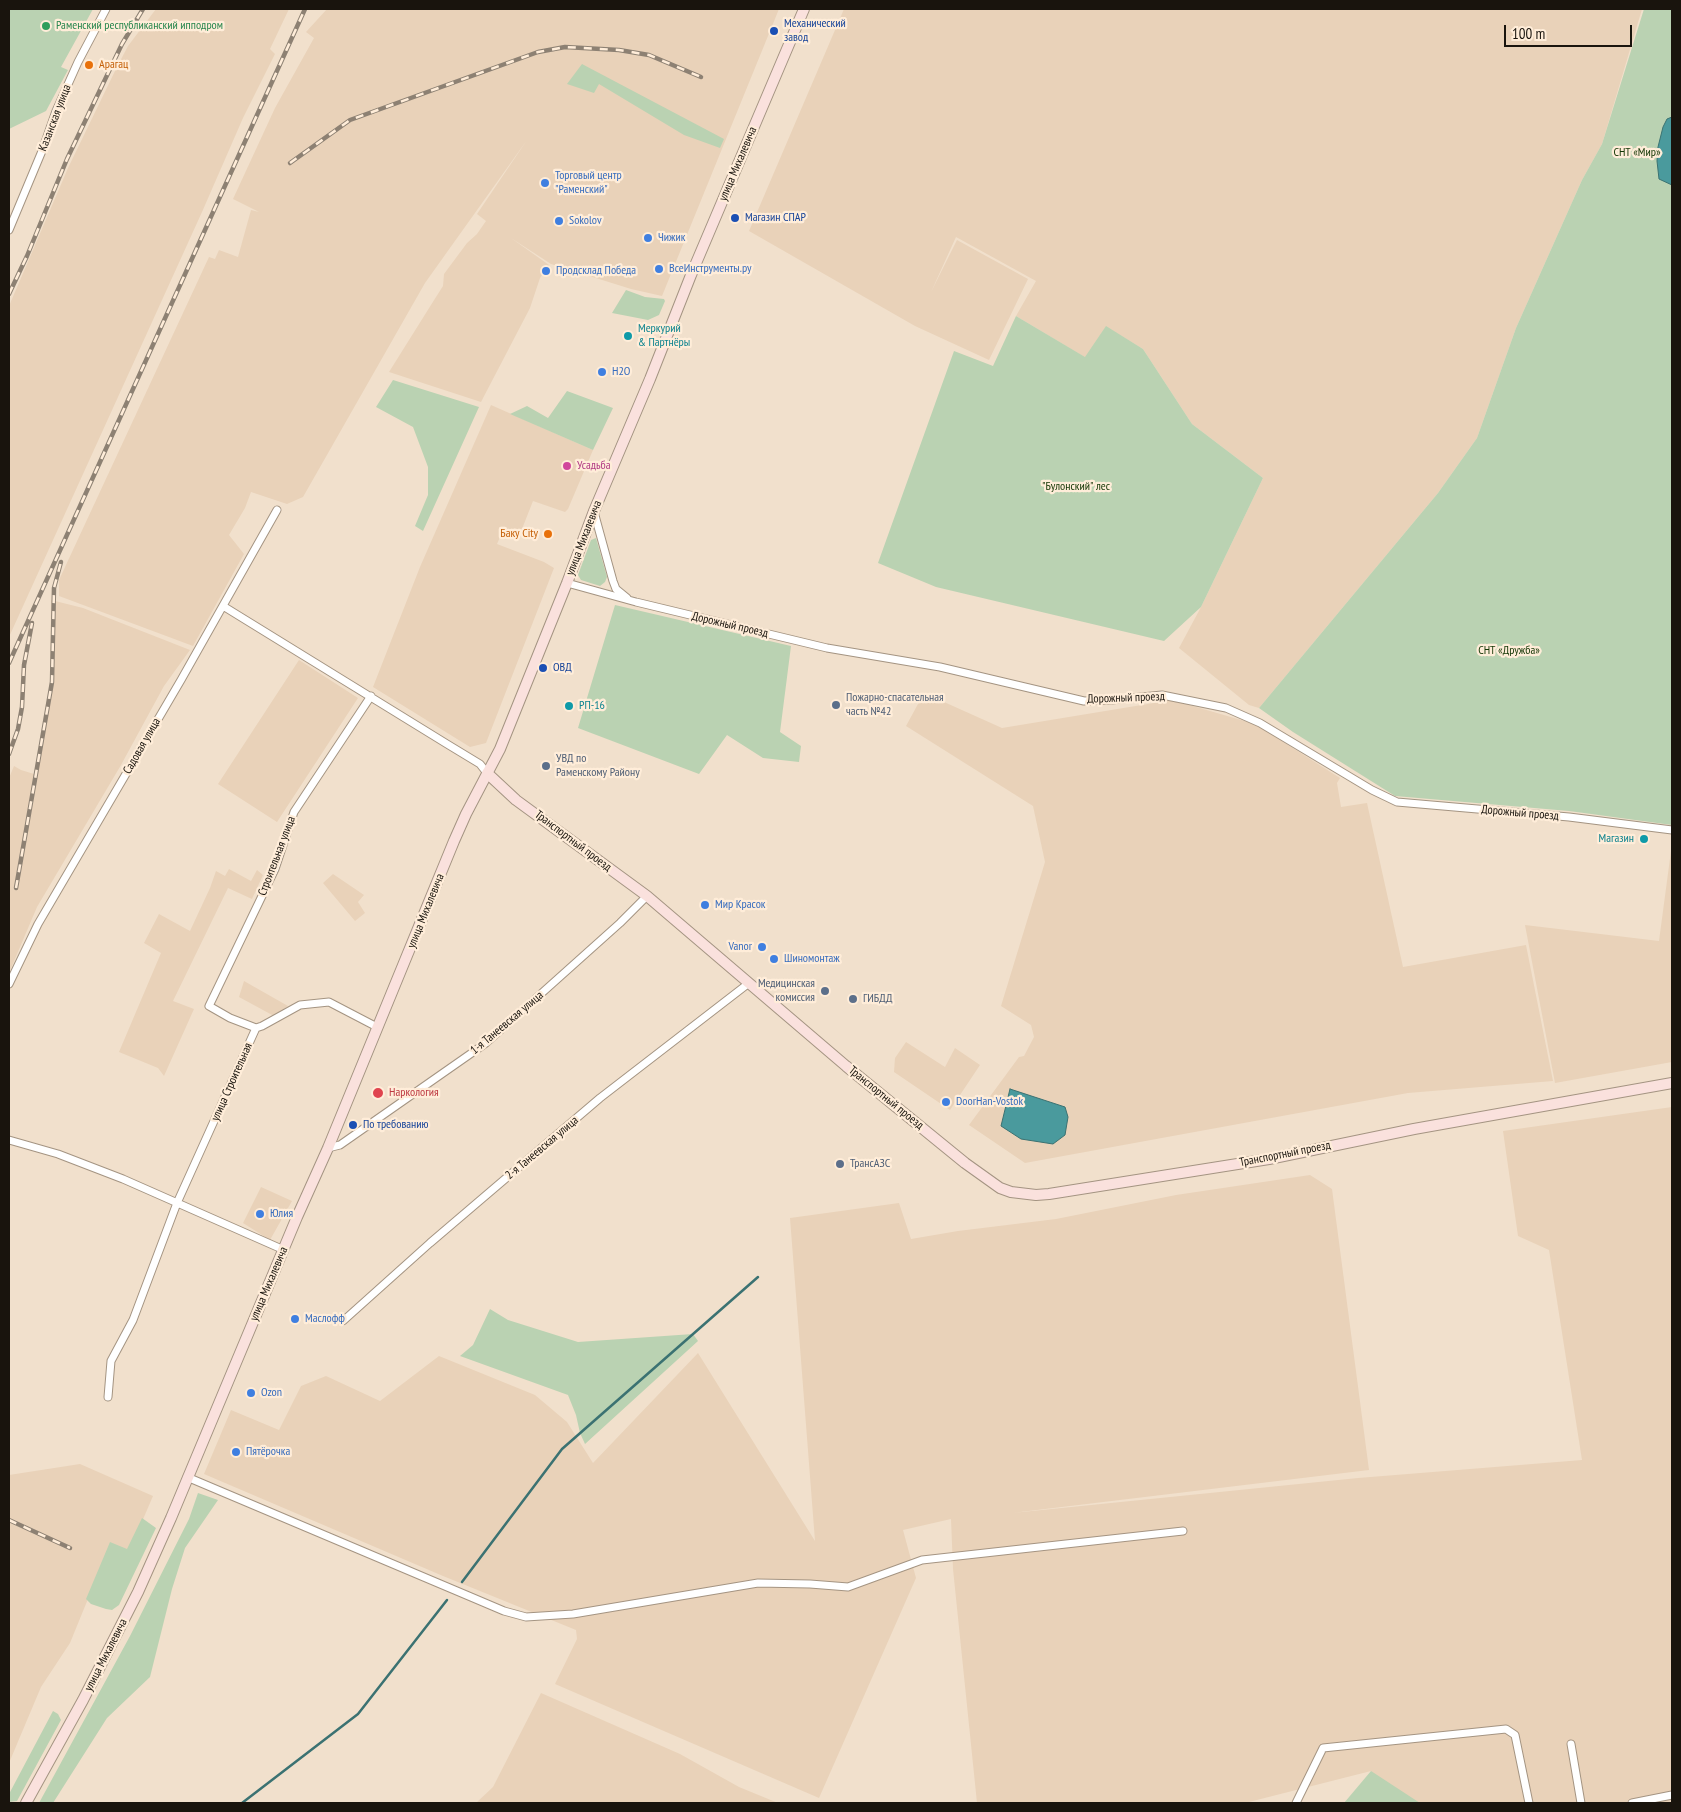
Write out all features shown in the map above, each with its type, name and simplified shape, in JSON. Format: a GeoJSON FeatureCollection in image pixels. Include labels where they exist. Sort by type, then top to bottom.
{"type":"FeatureCollection","features":[{"type":"Feature","properties":{"kind":"main road","name":"улица Михалевича"},"geometry":{"type":"LineString","coordinates":[[26,1803],[83,1700],[138,1592],[171,1518],[297,1217],[328,1148],[454,841],[500,749],[594,511],[650,379],[691,275],[804,9]]}},
{"type":"Feature","properties":{"kind":"main road","name":"Транспортный проезд"},"geometry":{"type":"LineString","coordinates":[[487,773],[516,800],[647,896],[846,1066],[965,1163],[1000,1188],[1026,1194],[1049,1194],[1269,1159],[1405,1130],[1672,1083]]}},
{"type":"Feature","properties":{"kind":"street","name":"Казанская улица"},"geometry":{"type":"LineString","coordinates":[[9,230],[38,161],[56,111],[78,62],[106,9]]}},
{"type":"Feature","properties":{"kind":"street","name":"Садовая улица"},"geometry":{"type":"LineString","coordinates":[[9,984],[38,924],[277,510]]}},
{"type":"Feature","properties":{"kind":"street"},"geometry":{"type":"LineString","coordinates":[[594,511],[608,567],[616,589],[622,595],[636,602]]}},
{"type":"Feature","properties":{"kind":"street","name":"Дорожный проезд"},"geometry":{"type":"LineString","coordinates":[[567,583],[636,602],[827,648],[940,666],[1084,701],[1162,695],[1226,708],[1260,723],[1372,790],[1397,802],[1569,817],[1672,830]]}},
{"type":"Feature","properties":{"kind":"street","name":"Транспортный проезд"},"geometry":{"type":"LineString","coordinates":[[223,606],[371,696],[475,762],[487,773]]}},
{"type":"Feature","properties":{"kind":"street","name":"Строительная улица"},"geometry":{"type":"LineString","coordinates":[[256,1028],[230,1018],[209,1006],[275,868],[294,812],[371,696]]}},
{"type":"Feature","properties":{"kind":"street","name":"1-я Танеевская улица"},"geometry":{"type":"LineString","coordinates":[[328,1148],[340,1144],[486,1043],[620,923],[647,896]]}},
{"type":"Feature","properties":{"kind":"street","name":"2-я Танеевская улица"},"geometry":{"type":"LineString","coordinates":[[343,1321],[430,1243],[600,1098],[749,983]]}},
{"type":"Feature","properties":{"kind":"street","name":"улица Строительная"},"geometry":{"type":"LineString","coordinates":[[108,1397],[111,1361],[133,1320],[178,1203],[256,1028],[300,1005],[329,1002],[377,1027]]}},
{"type":"Feature","properties":{"kind":"street"},"geometry":{"type":"LineString","coordinates":[[9,1140],[58,1154],[123,1179],[284,1250]]}},
{"type":"Feature","properties":{"kind":"street"},"geometry":{"type":"LineString","coordinates":[[187,1477],[446,1587],[526,1617],[573,1614],[758,1583],[810,1584],[848,1588],[922,1560],[1183,1531]]}},
{"type":"Feature","properties":{"kind":"street"},"geometry":{"type":"LineString","coordinates":[[1296,1803],[1323,1748],[1506,1729],[1515,1735],[1529,1803]]}},
{"type":"Feature","properties":{"kind":"street"},"geometry":{"type":"LineString","coordinates":[[1571,1744],[1581,1803]]}},
{"type":"Feature","properties":{"kind":"street"},"geometry":{"type":"LineString","coordinates":[[1632,1803],[1672,1795]]}},
{"type":"Feature","properties":{"kind":"shaded area"},"geometry":{"type":"Polygon","coordinates":[[[156,9],[289,9],[270,49],[275,54],[243,118],[9,637],[9,306],[68,168],[116,69],[128,46],[156,9]]]}},
{"type":"Feature","properties":{"kind":"shaded area"},"geometry":{"type":"Polygon","coordinates":[[[327,9],[779,9],[662,296],[631,289],[551,264],[511,238],[549,265],[540,278],[530,308],[481,402],[389,372],[443,286],[444,274],[486,221],[477,214],[527,140],[425,283],[303,497],[287,504],[251,492],[245,508],[229,535],[244,554],[193,646],[59,596],[59,580],[209,257],[215,259],[219,250],[238,257],[251,210],[259,212],[233,199],[275,108],[314,38],[306,32],[327,9]]]}},
{"type":"Feature","properties":{"kind":"shaded area"},"geometry":{"type":"Polygon","coordinates":[[[844,9],[1642,9],[1602,144],[1582,180],[1516,328],[1477,438],[1438,493],[1259,708],[1249,705],[1179,648],[1201,607],[1263,478],[1192,424],[1143,349],[1106,327],[1086,358],[1016,316],[1036,281],[956,237],[931,292],[957,240],[1028,279],[989,360],[915,326],[749,231],[844,9]]]}},
{"type":"Feature","properties":{"kind":"shaded area"},"geometry":{"type":"Polygon","coordinates":[[[491,405],[593,450],[565,512],[533,501],[520,534],[504,528],[497,544],[544,562],[554,568],[486,743],[470,747],[373,687],[420,567],[491,405]]]}},
{"type":"Feature","properties":{"kind":"shaded area"},"geometry":{"type":"Polygon","coordinates":[[[51,600],[83,608],[190,650],[164,686],[121,765],[37,907],[9,973],[9,778],[14,766],[34,774],[50,689],[51,600]]]}},
{"type":"Feature","properties":{"kind":"shaded area"},"geometry":{"type":"Polygon","coordinates":[[[299,660],[358,698],[277,822],[218,784],[299,660]]]}},
{"type":"Feature","properties":{"kind":"shaded area"},"geometry":{"type":"Polygon","coordinates":[[[924,693],[1002,728],[1172,700],[1255,724],[1340,778],[1337,783],[1341,807],[1367,803],[1403,967],[1526,945],[1553,1081],[1408,1093],[1025,1163],[969,1125],[1019,1057],[1024,1056],[1034,1037],[1031,1025],[1001,1006],[1045,862],[1033,806],[906,726],[924,693]]]}},
{"type":"Feature","properties":{"kind":"shaded area"},"geometry":{"type":"Polygon","coordinates":[[[1671,851],[1672,1062],[1555,1083],[1525,925],[1659,941],[1671,851]]]}},
{"type":"Feature","properties":{"kind":"shaded area"},"geometry":{"type":"Polygon","coordinates":[[[229,869],[251,881],[257,870],[263,875],[252,899],[228,888],[173,1001],[194,1009],[164,1076],[158,1068],[119,1052],[161,953],[144,943],[159,914],[190,931],[216,871],[225,876],[229,869]]]}},
{"type":"Feature","properties":{"kind":"shaded area"},"geometry":{"type":"Polygon","coordinates":[[[333,874],[364,895],[358,902],[365,913],[355,921],[323,883],[333,874]]]}},
{"type":"Feature","properties":{"kind":"shaded area"},"geometry":{"type":"Polygon","coordinates":[[[244,981],[288,1006],[274,1016],[239,997],[244,981]]]}},
{"type":"Feature","properties":{"kind":"shaded area"},"geometry":{"type":"Polygon","coordinates":[[[906,1042],[945,1067],[955,1048],[980,1065],[950,1110],[894,1072],[895,1058],[906,1042]]]}},
{"type":"Feature","properties":{"kind":"shaded area"},"geometry":{"type":"Polygon","coordinates":[[[1672,1107],[1672,1803],[1416,1803],[1373,1776],[1371,1771],[1245,1803],[977,1803],[953,1569],[951,1519],[903,1530],[916,1578],[819,1798],[555,1684],[577,1639],[576,1630],[443,1576],[204,1474],[231,1410],[279,1430],[301,1386],[326,1376],[380,1401],[439,1356],[535,1395],[567,1422],[593,1463],[698,1353],[815,1541],[790,1218],[899,1203],[911,1239],[958,1231],[1056,1219],[1176,1195],[1310,1175],[1332,1189],[1369,1470],[1012,1513],[1358,1478],[1582,1460],[1549,1250],[1518,1236],[1503,1131],[1672,1107]]]}},
{"type":"Feature","properties":{"kind":"shaded area"},"geometry":{"type":"Polygon","coordinates":[[[261,1187],[292,1201],[270,1240],[243,1223],[261,1187]]]}},
{"type":"Feature","properties":{"kind":"shaded area"},"geometry":{"type":"Polygon","coordinates":[[[80,1464],[153,1496],[129,1552],[90,1594],[70,1643],[41,1687],[9,1763],[9,1475],[80,1464]]]}},
{"type":"Feature","properties":{"kind":"shaded area"},"geometry":{"type":"Polygon","coordinates":[[[541,1693],[680,1754],[739,1787],[778,1803],[476,1803],[493,1787],[541,1693]]]}},
{"type":"Feature","properties":{"kind":"green space"},"geometry":{"type":"Polygon","coordinates":[[[9,9],[93,9],[61,67],[68,70],[46,111],[9,129],[9,9]]]}},
{"type":"Feature","properties":{"kind":"green space","name":"СНТ «Дружба»"},"geometry":{"type":"Polygon","coordinates":[[[1644,9],[1672,9],[1672,825],[1569,811],[1395,796],[1293,732],[1259,708],[1438,493],[1477,438],[1516,328],[1582,180],[1602,144],[1644,9]]]}},
{"type":"Feature","properties":{"kind":"green space"},"geometry":{"type":"Polygon","coordinates":[[[582,64],[724,139],[720,148],[684,135],[599,84],[594,93],[567,84],[582,64]]]}},
{"type":"Feature","properties":{"kind":"green space"},"geometry":{"type":"Polygon","coordinates":[[[626,290],[645,297],[664,299],[665,301],[659,315],[648,320],[612,313],[626,290]]]}},
{"type":"Feature","properties":{"kind":"green space","name":"\"Булонский\" лес"},"geometry":{"type":"Polygon","coordinates":[[[1016,316],[1085,357],[1106,326],[1143,349],[1192,424],[1263,478],[1201,607],[1164,641],[936,587],[878,563],[954,351],[993,366],[1016,316]]]}},
{"type":"Feature","properties":{"kind":"green space"},"geometry":{"type":"Polygon","coordinates":[[[393,380],[479,407],[423,531],[415,526],[428,495],[428,467],[413,427],[376,407],[393,380]]]}},
{"type":"Feature","properties":{"kind":"green space"},"geometry":{"type":"Polygon","coordinates":[[[567,391],[613,408],[593,450],[510,414],[527,406],[548,418],[567,391]]]}},
{"type":"Feature","properties":{"kind":"green space"},"geometry":{"type":"Polygon","coordinates":[[[596,538],[607,577],[600,586],[581,580],[578,575],[591,540],[596,538]]]}},
{"type":"Feature","properties":{"kind":"green space"},"geometry":{"type":"Polygon","coordinates":[[[615,605],[791,646],[780,732],[801,746],[799,762],[763,758],[727,735],[699,774],[578,728],[615,605]]]}},
{"type":"Feature","properties":{"kind":"green space"},"geometry":{"type":"Polygon","coordinates":[[[490,1309],[508,1320],[578,1342],[693,1334],[698,1341],[585,1444],[568,1395],[460,1356],[473,1345],[490,1309]]]}},
{"type":"Feature","properties":{"kind":"green space"},"geometry":{"type":"Polygon","coordinates":[[[198,1493],[218,1500],[185,1548],[172,1589],[150,1677],[107,1718],[53,1803],[39,1803],[130,1636],[189,1519],[198,1493]]]}},
{"type":"Feature","properties":{"kind":"green space"},"geometry":{"type":"Polygon","coordinates":[[[142,1518],[156,1528],[119,1605],[112,1610],[91,1604],[86,1599],[110,1542],[127,1549],[142,1518]]]}},
{"type":"Feature","properties":{"kind":"green space"},"geometry":{"type":"Polygon","coordinates":[[[53,1711],[58,1714],[61,1720],[17,1801],[9,1802],[9,1794],[53,1711]]]}},
{"type":"Feature","properties":{"kind":"green space"},"geometry":{"type":"Polygon","coordinates":[[[1371,1771],[1420,1803],[1344,1803],[1371,1771]]]}},
{"type":"Feature","properties":{"kind":"water"},"geometry":{"type":"Polygon","coordinates":[[[1672,117],[1672,185],[1659,179],[1657,161],[1663,127],[1667,119],[1672,117]]]}},
{"type":"Feature","properties":{"kind":"water"},"geometry":{"type":"Polygon","coordinates":[[[1010,1089],[1065,1107],[1068,1117],[1065,1135],[1053,1144],[1021,1139],[1001,1126],[1010,1089]]]}},
{"type":"Feature","properties":{"kind":"waterway"},"geometry":{"type":"LineString","coordinates":[[462,1582],[562,1449],[758,1277]]}},
{"type":"Feature","properties":{"kind":"waterway"},"geometry":{"type":"LineString","coordinates":[[242,1803],[358,1714],[447,1600]]}},
{"type":"Feature","properties":{"kind":"railway"},"geometry":{"type":"LineString","coordinates":[[9,294],[27,256],[67,159],[122,44],[143,9]]}},
{"type":"Feature","properties":{"kind":"railway"},"geometry":{"type":"LineString","coordinates":[[9,663],[305,9]]}},
{"type":"Feature","properties":{"kind":"railway"},"geometry":{"type":"LineString","coordinates":[[290,163],[350,120],[538,52],[565,47],[619,50],[649,55],[701,77]]}},
{"type":"Feature","properties":{"kind":"railway"},"geometry":{"type":"LineString","coordinates":[[16,888],[52,682],[54,588],[61,562]]}},
{"type":"Feature","properties":{"kind":"railway"},"geometry":{"type":"LineString","coordinates":[[9,754],[18,729],[22,707],[24,665],[32,623]]}},
{"type":"Feature","properties":{"kind":"railway"},"geometry":{"type":"LineString","coordinates":[[9,1520],[70,1548]]}},
{"type":"Feature","properties":{"kind":"place","name":"Раменский республиканский ипподром"},"geometry":{"type":"Point","coordinates":[46,26]}},
{"type":"Feature","properties":{"kind":"place","name":"Механический завод"},"geometry":{"type":"Point","coordinates":[774,31]}},
{"type":"Feature","properties":{"kind":"place","name":"Арагац"},"geometry":{"type":"Point","coordinates":[89,65]}},
{"type":"Feature","properties":{"kind":"place","name":"Торговый центр \"Раменский\""},"geometry":{"type":"Point","coordinates":[545,183]}},
{"type":"Feature","properties":{"kind":"place","name":"Магазин СПАР"},"geometry":{"type":"Point","coordinates":[735,218]}},
{"type":"Feature","properties":{"kind":"place","name":"Sokolov"},"geometry":{"type":"Point","coordinates":[559,221]}},
{"type":"Feature","properties":{"kind":"place","name":"Чижик"},"geometry":{"type":"Point","coordinates":[648,238]}},
{"type":"Feature","properties":{"kind":"place","name":"ВсеИнструменты.ру"},"geometry":{"type":"Point","coordinates":[659,269]}},
{"type":"Feature","properties":{"kind":"place","name":"Продсклад Победа"},"geometry":{"type":"Point","coordinates":[546,271]}},
{"type":"Feature","properties":{"kind":"place","name":"Меркурий & Партнёры"},"geometry":{"type":"Point","coordinates":[628,336]}},
{"type":"Feature","properties":{"kind":"place","name":"H2O"},"geometry":{"type":"Point","coordinates":[602,372]}},
{"type":"Feature","properties":{"kind":"place","name":"Усадьба"},"geometry":{"type":"Point","coordinates":[567,466]}},
{"type":"Feature","properties":{"kind":"place","name":"Баку City"},"geometry":{"type":"Point","coordinates":[548,534]}},
{"type":"Feature","properties":{"kind":"place","name":"ОВД"},"geometry":{"type":"Point","coordinates":[543,668]}},
{"type":"Feature","properties":{"kind":"place","name":"Пожарно-спасательная часть №42"},"geometry":{"type":"Point","coordinates":[836,705]}},
{"type":"Feature","properties":{"kind":"place","name":"РП-16"},"geometry":{"type":"Point","coordinates":[569,706]}},
{"type":"Feature","properties":{"kind":"place","name":"УВД по Раменскому Району"},"geometry":{"type":"Point","coordinates":[546,766]}},
{"type":"Feature","properties":{"kind":"place","name":"Магазин"},"geometry":{"type":"Point","coordinates":[1644,839]}},
{"type":"Feature","properties":{"kind":"place","name":"Мир Красок"},"geometry":{"type":"Point","coordinates":[705,905]}},
{"type":"Feature","properties":{"kind":"place","name":"Vanor"},"geometry":{"type":"Point","coordinates":[762,947]}},
{"type":"Feature","properties":{"kind":"place","name":"Шиномонтаж"},"geometry":{"type":"Point","coordinates":[774,959]}},
{"type":"Feature","properties":{"kind":"place","name":"Медицинская комиссия"},"geometry":{"type":"Point","coordinates":[825,991]}},
{"type":"Feature","properties":{"kind":"place","name":"ГИБДД"},"geometry":{"type":"Point","coordinates":[853,999]}},
{"type":"Feature","properties":{"kind":"place","name":"Наркология"},"geometry":{"type":"Point","coordinates":[378,1093]}},
{"type":"Feature","properties":{"kind":"place","name":"DoorHan-Vostok"},"geometry":{"type":"Point","coordinates":[946,1102]}},
{"type":"Feature","properties":{"kind":"place","name":"По требованию"},"geometry":{"type":"Point","coordinates":[353,1125]}},
{"type":"Feature","properties":{"kind":"place","name":"ТрансАЗС"},"geometry":{"type":"Point","coordinates":[840,1164]}},
{"type":"Feature","properties":{"kind":"place","name":"Юлия"},"geometry":{"type":"Point","coordinates":[260,1214]}},
{"type":"Feature","properties":{"kind":"place","name":"Маслофф"},"geometry":{"type":"Point","coordinates":[295,1319]}},
{"type":"Feature","properties":{"kind":"place","name":"Ozon"},"geometry":{"type":"Point","coordinates":[251,1393]}},
{"type":"Feature","properties":{"kind":"place","name":"Пятёрочка"},"geometry":{"type":"Point","coordinates":[236,1452]}},
{"type":"Feature","properties":{"kind":"park label","name":"СНТ «Мир»"},"geometry":{"type":"Point","coordinates":[1637,153]}}]}
